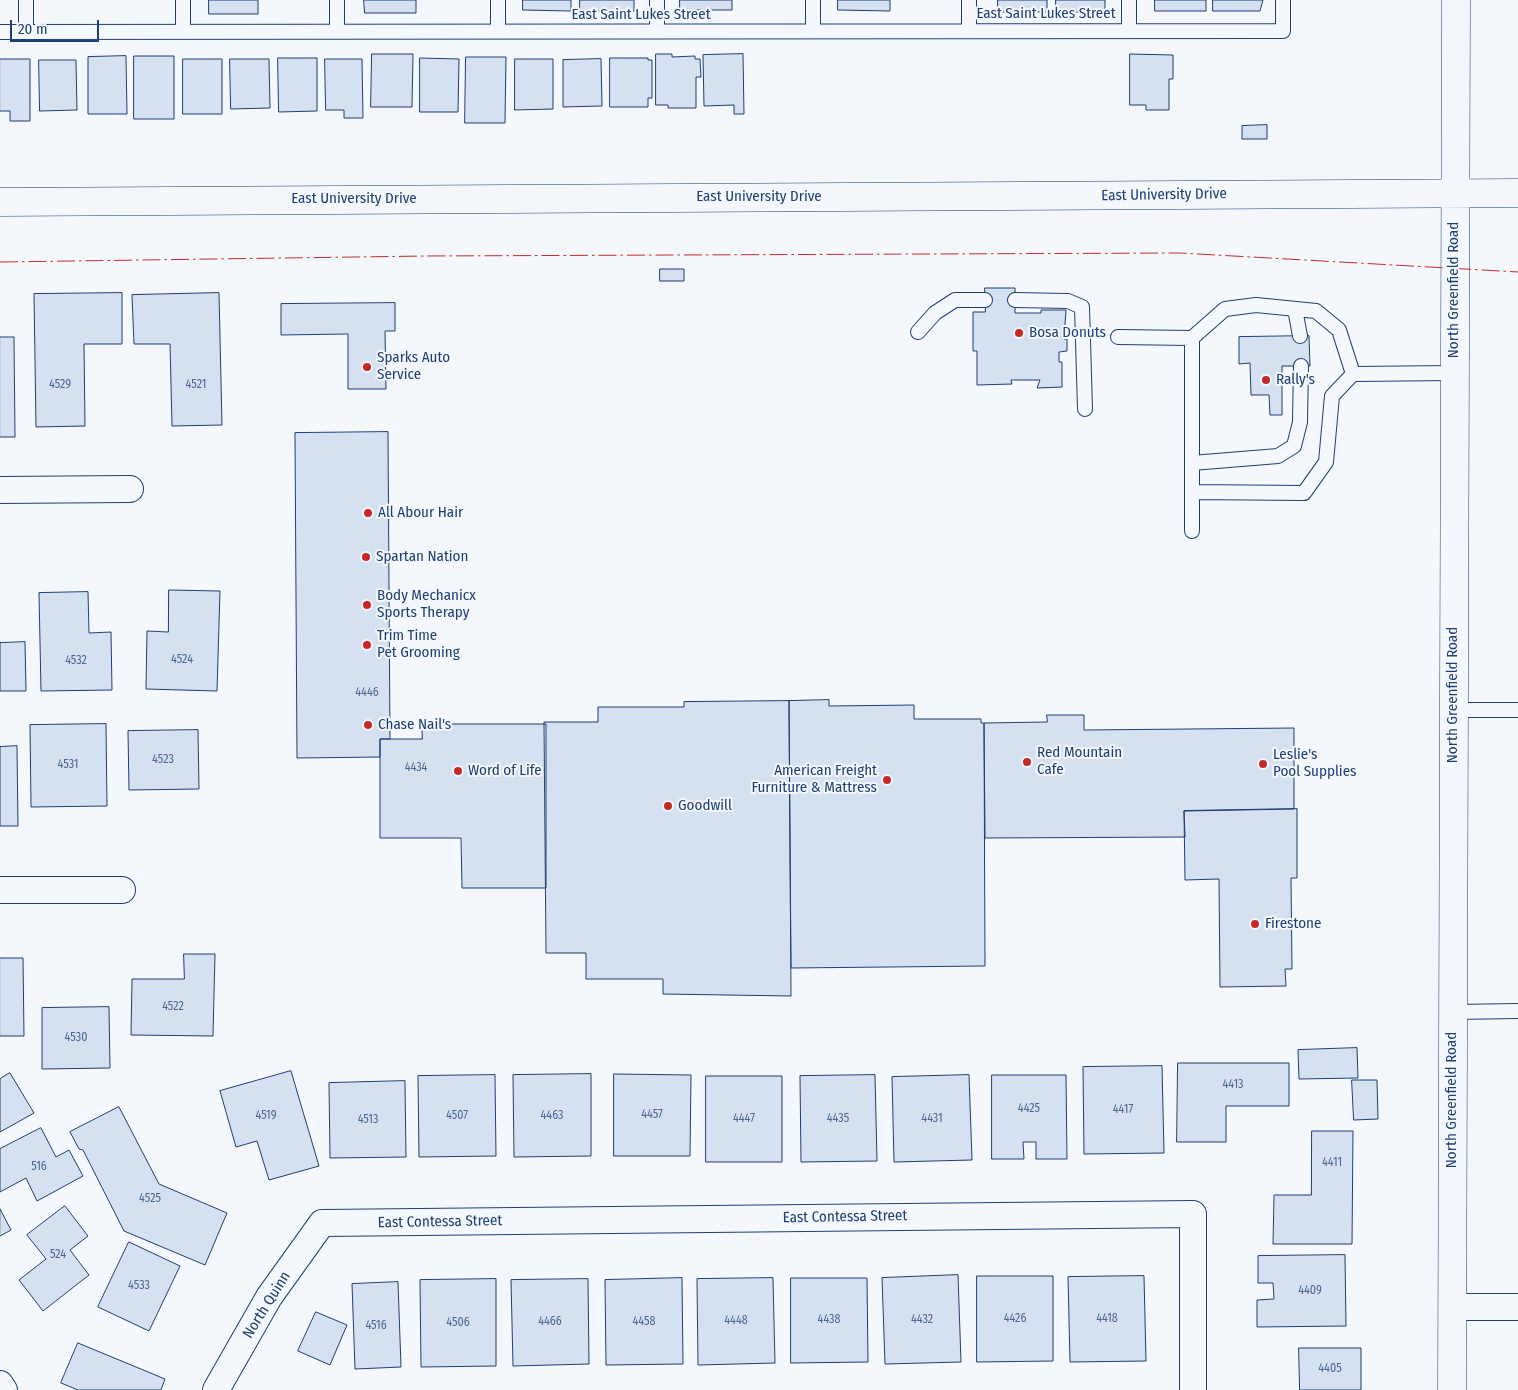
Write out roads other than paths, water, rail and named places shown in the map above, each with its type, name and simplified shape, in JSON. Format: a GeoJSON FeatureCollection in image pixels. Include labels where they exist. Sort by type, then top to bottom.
{"type":"FeatureCollection","features":[{"type":"Feature","properties":{"kind":"main road","name":"North Greenfield Road"},"geometry":{"type":"LineString","coordinates":[[1452,1390],[1456,0]]}},
{"type":"Feature","properties":{"kind":"main road","name":"East University Drive"},"geometry":{"type":"LineString","coordinates":[[0,202],[1518,193]]}},
{"type":"Feature","properties":{"kind":"street"},"geometry":{"type":"LineString","coordinates":[[0,490],[130,489]]}},
{"type":"Feature","properties":{"kind":"street"},"geometry":{"type":"LineString","coordinates":[[0,890],[122,890]]}},
{"type":"Feature","properties":{"kind":"street","name":"East Contessa Street"},"geometry":{"type":"LineString","coordinates":[[322,1223],[1193,1214],[1193,1390]]}},
{"type":"Feature","properties":{"kind":"street","name":"North Quinn"},"geometry":{"type":"LineString","coordinates":[[216,1390],[269,1297],[322,1223]]}},
{"type":"Feature","properties":{"kind":"street"},"geometry":{"type":"LineString","coordinates":[[1452,1307],[1518,1307]]}},
{"type":"Feature","properties":{"kind":"street"},"geometry":{"type":"LineString","coordinates":[[0,1384],[4,1390]]}},
{"type":"Feature","properties":{"kind":"lane"},"geometry":{"type":"LineString","coordinates":[[26,0],[26,32]]}},
{"type":"Feature","properties":{"kind":"lane"},"geometry":{"type":"LineString","coordinates":[[183,0],[183,32]]}},
{"type":"Feature","properties":{"kind":"lane"},"geometry":{"type":"LineString","coordinates":[[337,0],[337,31]]}},
{"type":"Feature","properties":{"kind":"lane"},"geometry":{"type":"LineString","coordinates":[[498,0],[498,31]]}},
{"type":"Feature","properties":{"kind":"lane"},"geometry":{"type":"LineString","coordinates":[[657,0],[657,31]]}},
{"type":"Feature","properties":{"kind":"lane"},"geometry":{"type":"LineString","coordinates":[[813,0],[813,31]]}},
{"type":"Feature","properties":{"kind":"lane"},"geometry":{"type":"LineString","coordinates":[[969,0],[969,31]]}},
{"type":"Feature","properties":{"kind":"lane"},"geometry":{"type":"LineString","coordinates":[[1129,0],[1129,31]]}},
{"type":"Feature","properties":{"kind":"lane","name":"East Saint Lukes Street"},"geometry":{"type":"LineString","coordinates":[[0,32],[1283,31],[1283,0]]}},
{"type":"Feature","properties":{"kind":"lane"},"geometry":{"type":"LineString","coordinates":[[918,332],[935,314],[955,300],[985,300]]}},
{"type":"Feature","properties":{"kind":"lane"},"geometry":{"type":"LineString","coordinates":[[1015,300],[1068,301],[1082,307],[1085,409]]}},
{"type":"Feature","properties":{"kind":"lane"},"geometry":{"type":"LineString","coordinates":[[1118,337],[1192,338],[1225,308],[1256,305],[1316,310],[1340,330],[1353,374]]}},
{"type":"Feature","properties":{"kind":"lane"},"geometry":{"type":"LineString","coordinates":[[1295,308],[1300,336]]}},
{"type":"Feature","properties":{"kind":"lane"},"geometry":{"type":"LineString","coordinates":[[1192,338],[1192,531]]}},
{"type":"Feature","properties":{"kind":"lane"},"geometry":{"type":"LineString","coordinates":[[1192,463],[1278,456],[1294,446],[1300,422],[1302,366]]}},
{"type":"Feature","properties":{"kind":"lane"},"geometry":{"type":"LineString","coordinates":[[1192,492],[1304,493],[1326,462],[1332,396],[1353,374],[1454,373]]}},
{"type":"Feature","properties":{"kind":"lane"},"geometry":{"type":"LineString","coordinates":[[1453,710],[1518,710]]}},
{"type":"Feature","properties":{"kind":"lane"},"geometry":{"type":"LineString","coordinates":[[1453,1012],[1518,1011]]}},
{"type":"Feature","properties":{"kind":"place","name":"Bosa Donuts"},"geometry":{"type":"Point","coordinates":[1019,333]}},
{"type":"Feature","properties":{"kind":"place","name":"Sparks Auto Service"},"geometry":{"type":"Point","coordinates":[367,367]}},
{"type":"Feature","properties":{"kind":"place","name":"Rally's"},"geometry":{"type":"Point","coordinates":[1266,380]}},
{"type":"Feature","properties":{"kind":"place","name":"All Abour Hair"},"geometry":{"type":"Point","coordinates":[368,513]}},
{"type":"Feature","properties":{"kind":"place","name":"Spartan Nation"},"geometry":{"type":"Point","coordinates":[366,557]}},
{"type":"Feature","properties":{"kind":"place","name":"Body Mechanicx Sports Therapy"},"geometry":{"type":"Point","coordinates":[367,605]}},
{"type":"Feature","properties":{"kind":"place","name":"Trim Time Pet Grooming"},"geometry":{"type":"Point","coordinates":[367,645]}},
{"type":"Feature","properties":{"kind":"place","name":"Chase Nail's"},"geometry":{"type":"Point","coordinates":[368,725]}},
{"type":"Feature","properties":{"kind":"place","name":"Red Mountain Cafe"},"geometry":{"type":"Point","coordinates":[1027,762]}},
{"type":"Feature","properties":{"kind":"place","name":"Leslie's Pool Supplies"},"geometry":{"type":"Point","coordinates":[1263,764]}},
{"type":"Feature","properties":{"kind":"place","name":"Word of Life"},"geometry":{"type":"Point","coordinates":[458,771]}},
{"type":"Feature","properties":{"kind":"place","name":"American Freight Furniture & Mattress"},"geometry":{"type":"Point","coordinates":[887,780]}},
{"type":"Feature","properties":{"kind":"place","name":"Goodwill"},"geometry":{"type":"Point","coordinates":[668,806]}},
{"type":"Feature","properties":{"kind":"place","name":"Firestone"},"geometry":{"type":"Point","coordinates":[1255,924]}}]}
